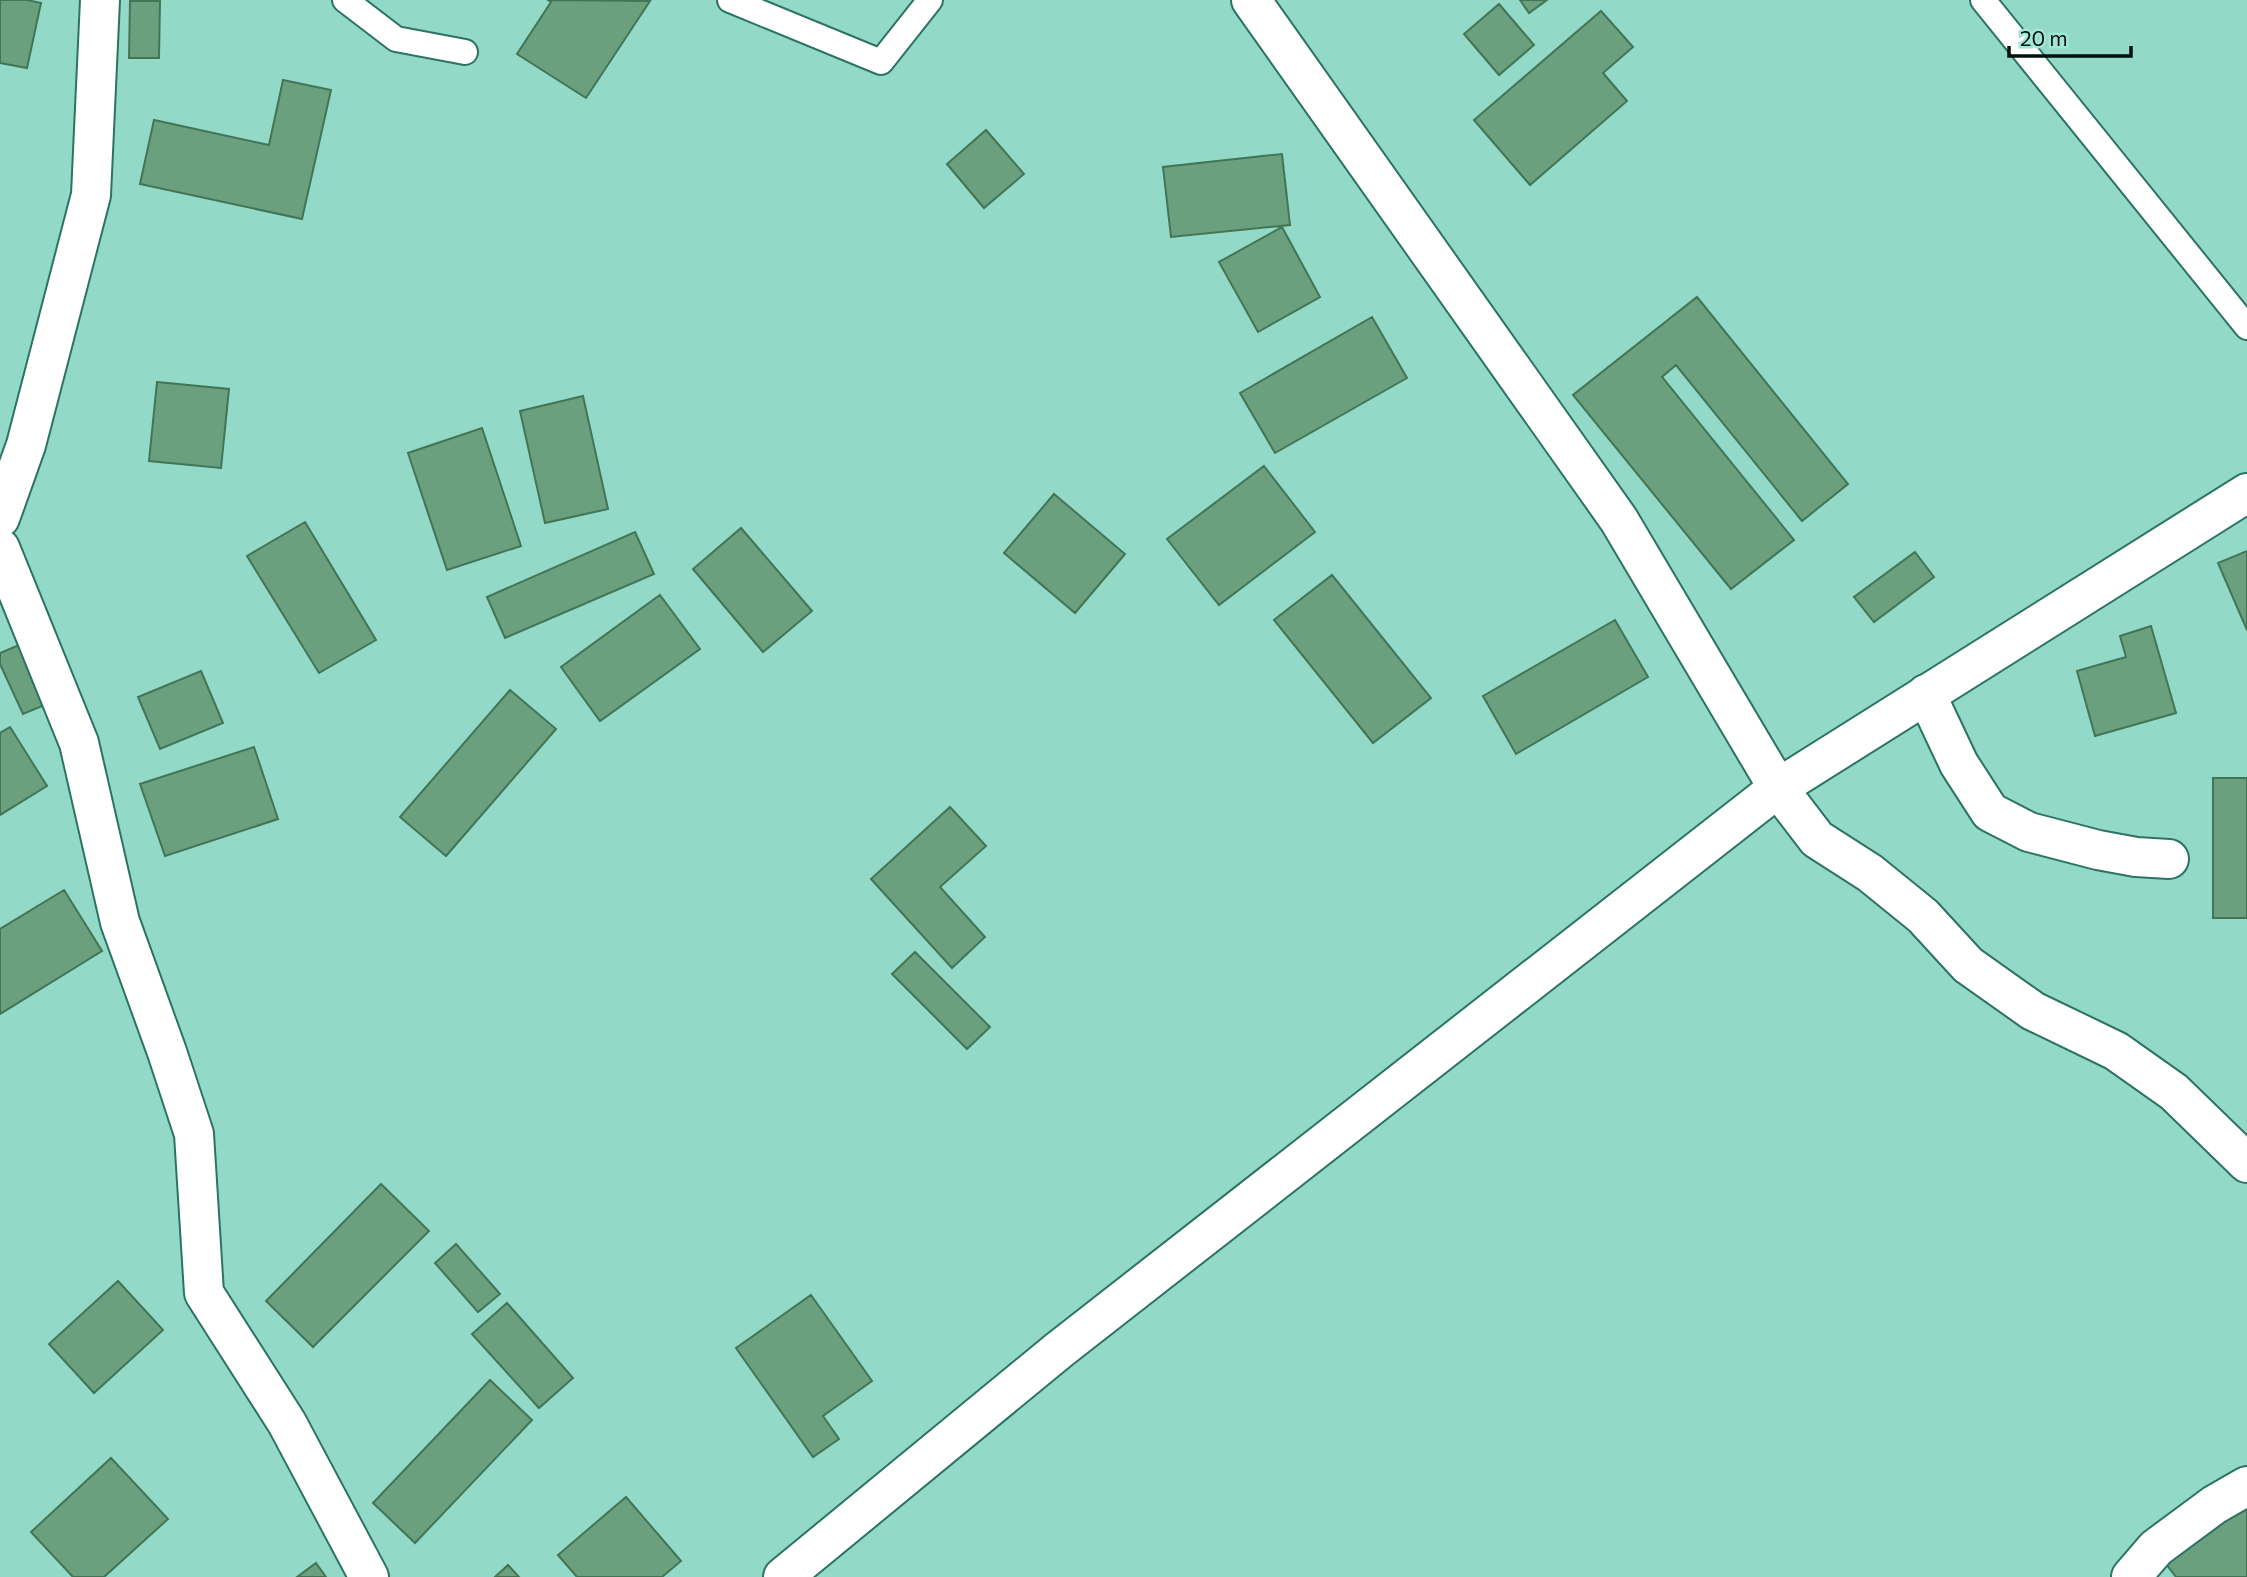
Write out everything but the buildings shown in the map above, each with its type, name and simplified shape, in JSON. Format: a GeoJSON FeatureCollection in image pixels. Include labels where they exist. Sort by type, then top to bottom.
{"type":"FeatureCollection","features":[{"type":"Feature","properties":{"kind":"street"},"geometry":{"type":"LineString","coordinates":[[0,518],[26,445],[91,195],[100,0]]}},
{"type":"Feature","properties":{"kind":"street"},"geometry":{"type":"LineString","coordinates":[[1251,0],[1619,520],[1777,788],[1816,839],[1870,873],[1923,916],[1968,965],[2034,1011],[2116,1051],[2174,1092],[2247,1163]]}},
{"type":"Feature","properties":{"kind":"street"},"geometry":{"type":"LineString","coordinates":[[783,1577],[1059,1350],[1777,788],[2247,493]]}},
{"type":"Feature","properties":{"kind":"street"},"geometry":{"type":"LineString","coordinates":[[0,548],[79,743],[120,922],[194,1134],[204,1293],[286,1423],[369,1577]]}},
{"type":"Feature","properties":{"kind":"street"},"geometry":{"type":"LineString","coordinates":[[1926,694],[1959,764],[1990,812],[2029,832],[2098,850],[2136,857],[2169,859]]}},
{"type":"Feature","properties":{"kind":"street"},"geometry":{"type":"LineString","coordinates":[[2131,1577],[2156,1548],[2214,1505],[2247,1486]]}},
{"type":"Feature","properties":{"kind":"lane"},"geometry":{"type":"LineString","coordinates":[[345,0],[396,39],[465,52]]}},
{"type":"Feature","properties":{"kind":"lane"},"geometry":{"type":"LineString","coordinates":[[730,0],[880,62],[930,0]]}},
{"type":"Feature","properties":{"kind":"lane"},"geometry":{"type":"LineString","coordinates":[[1983,0],[2247,327]]}}]}
